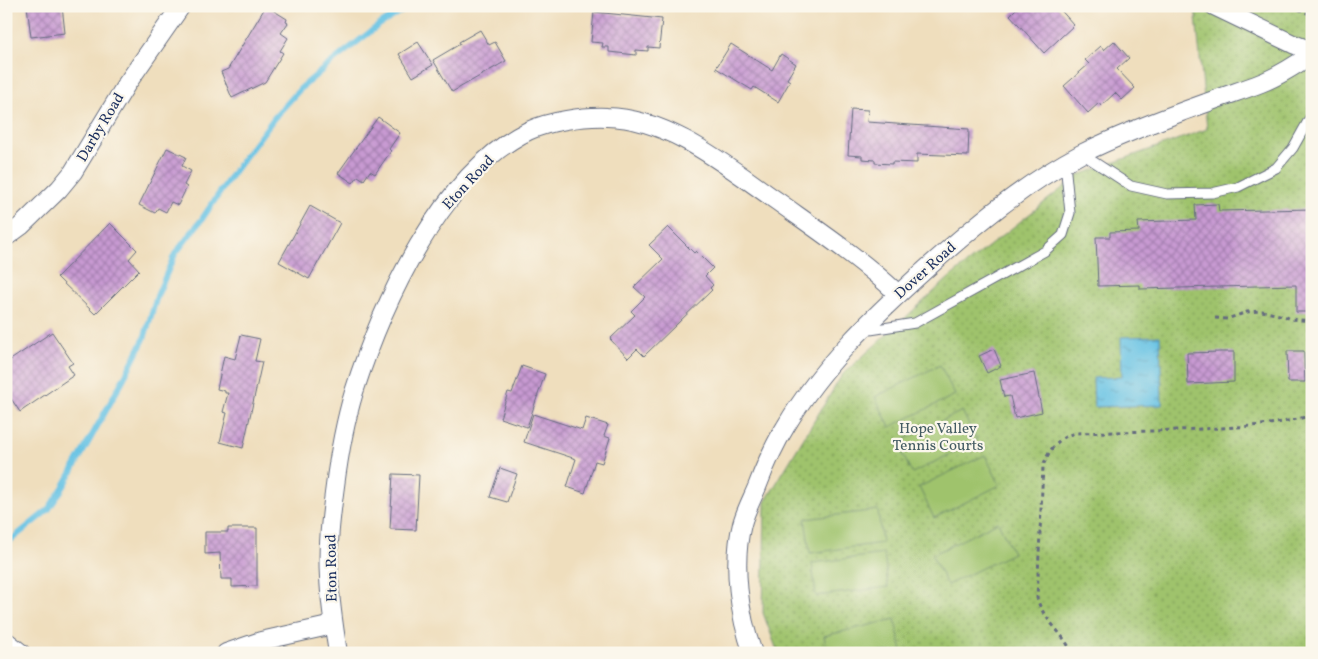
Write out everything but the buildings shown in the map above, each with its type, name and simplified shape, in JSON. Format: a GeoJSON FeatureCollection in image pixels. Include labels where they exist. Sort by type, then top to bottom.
{"type":"FeatureCollection","features":[{"type":"Feature","properties":{"kind":"street","name":"Darby Road"},"geometry":{"type":"LineString","coordinates":[[6,237],[21,226],[59,190],[73,172],[126,85],[181,6]]}},
{"type":"Feature","properties":{"kind":"street"},"geometry":{"type":"LineString","coordinates":[[1214,6],[1312,52]]}},
{"type":"Feature","properties":{"kind":"street","name":"Dover Road"},"geometry":{"type":"LineString","coordinates":[[753,653],[745,625],[738,571],[738,544],[742,522],[768,460],[785,426],[814,384],[861,332],[898,294],[965,234],[998,208],[1066,163],[1141,127],[1262,83],[1292,67],[1312,52]]}},
{"type":"Feature","properties":{"kind":"street","name":"Eton Road"},"geometry":{"type":"LineString","coordinates":[[338,653],[328,575],[330,541],[335,484],[345,428],[354,392],[372,342],[413,254],[432,223],[475,171],[513,139],[530,130],[552,123],[592,117],[626,119],[680,136],[823,232],[878,275],[898,294]]}},
{"type":"Feature","properties":{"kind":"street"},"geometry":{"type":"LineString","coordinates":[[226,653],[261,640],[333,625]]}},
{"type":"Feature","properties":{"kind":"street"},"geometry":{"type":"LineString","coordinates":[[6,641],[21,653]]}},
{"type":"Feature","properties":{"kind":"lane"},"geometry":{"type":"LineString","coordinates":[[1082,154],[1132,186],[1167,194],[1212,193],[1238,188],[1276,168],[1292,148],[1312,114]]}},
{"type":"Feature","properties":{"kind":"lane"},"geometry":{"type":"LineString","coordinates":[[861,332],[915,323],[1045,251],[1063,235],[1070,213],[1066,163]]}},
{"type":"Feature","properties":{"kind":"path"},"geometry":{"type":"LineString","coordinates":[[1291,6],[1312,15]]}},
{"type":"Feature","properties":{"kind":"path"},"geometry":{"type":"LineString","coordinates":[[1215,318],[1227,319],[1247,312],[1262,310],[1291,319],[1312,321]]}},
{"type":"Feature","properties":{"kind":"path"},"geometry":{"type":"LineString","coordinates":[[1072,653],[1063,636],[1040,608],[1037,598],[1043,466],[1046,457],[1055,443],[1075,433],[1256,426],[1312,415]]}},
{"type":"Feature","properties":{"kind":"green space","name":"Hope Valley Tennis Courts"},"geometry":{"type":"Polygon","coordinates":[[[1195,6],[1312,6],[1312,653],[778,653],[763,613],[765,502],[842,375],[950,277],[1079,175],[1207,129],[1195,6]]]}},
{"type":"Feature","properties":{"kind":"green space"},"geometry":{"type":"Polygon","coordinates":[[[940,365],[955,395],[890,427],[875,397],[940,365]]]}},
{"type":"Feature","properties":{"kind":"green space","name":"Hope Valley Tennis Courts"},"geometry":{"type":"Polygon","coordinates":[[[962,411],[977,441],[912,473],[897,443],[962,411]]]}},
{"type":"Feature","properties":{"kind":"green space"},"geometry":{"type":"Polygon","coordinates":[[[985,455],[1000,485],[934,518],[919,487],[985,455]]]}},
{"type":"Feature","properties":{"kind":"green space"},"geometry":{"type":"Polygon","coordinates":[[[878,510],[882,543],[810,553],[805,519],[878,510]]]}},
{"type":"Feature","properties":{"kind":"green space"},"geometry":{"type":"Polygon","coordinates":[[[998,522],[1013,553],[947,585],[932,555],[998,522]]]}},
{"type":"Feature","properties":{"kind":"green space"},"geometry":{"type":"Polygon","coordinates":[[[884,554],[888,587],[816,596],[812,563],[884,554]]]}},
{"type":"Feature","properties":{"kind":"green space"},"geometry":{"type":"Polygon","coordinates":[[[895,619],[902,652],[828,653],[824,636],[895,619]]]}},
{"type":"Feature","properties":{"kind":"water"},"geometry":{"type":"Polygon","coordinates":[[[1160,336],[1162,405],[1094,407],[1093,378],[1122,377],[1121,337],[1160,336]]]}},
{"type":"Feature","properties":{"kind":"waterway"},"geometry":{"type":"LineString","coordinates":[[6,544],[48,510],[64,486],[144,339],[157,296],[175,254],[274,118],[301,88],[328,65],[379,25],[410,6]]}}]}
